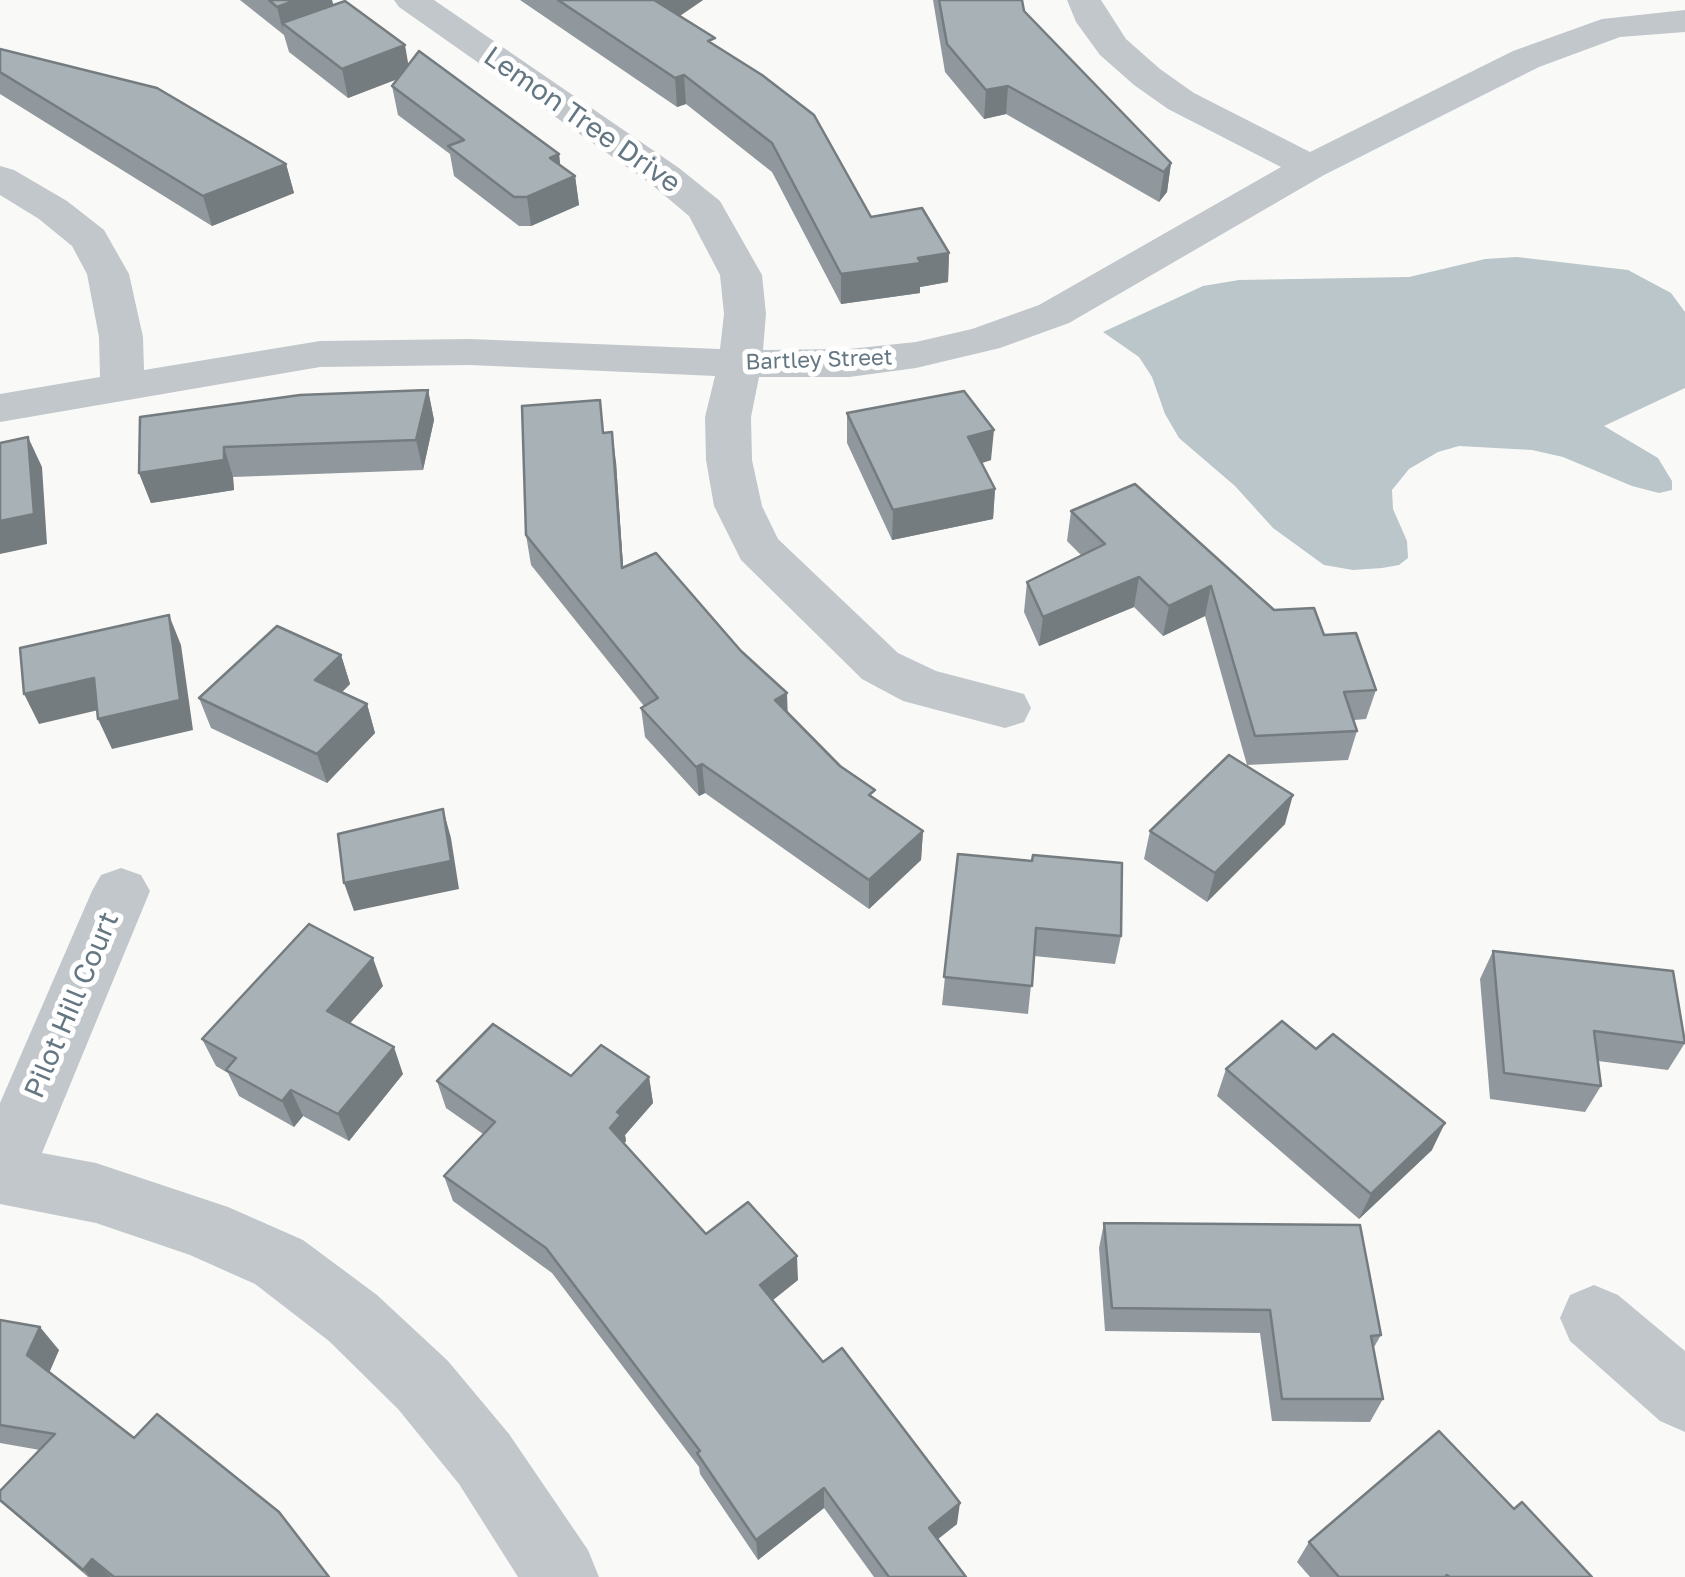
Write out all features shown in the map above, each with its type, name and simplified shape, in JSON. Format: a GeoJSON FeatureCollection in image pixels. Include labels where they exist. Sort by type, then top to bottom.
{"type":"FeatureCollection","features":[{"type":"Feature","properties":{"kind":"street"},"geometry":{"type":"LineString","coordinates":[[1084,0],[1094,22],[1113,47],[1147,77],[1181,100],[1310,167]]}},
{"type":"Feature","properties":{"kind":"street","name":"Lemon Tree Drive"},"geometry":{"type":"LineString","coordinates":[[432,4],[706,210],[741,275],[745,314],[740,364],[728,417],[729,460],[738,506],[758,548],[880,666],[922,687],[1005,708]]}},
{"type":"Feature","properties":{"kind":"street","name":"Bartley Street"},"geometry":{"type":"LineString","coordinates":[[0,408],[336,354],[470,352],[740,364],[850,364],[916,355],[1002,333],[1054,314],[1310,167],[1468,86],[1572,40],[1615,27],[1685,21]]}},
{"type":"Feature","properties":{"kind":"street"},"geometry":{"type":"LineString","coordinates":[[0,178],[53,210],[89,239],[108,274],[121,337],[122,389]]}},
{"type":"Feature","properties":{"kind":"street","name":"Pilot Hill Court"},"geometry":{"type":"LineString","coordinates":[[0,1175],[121,891]]}},
{"type":"Feature","properties":{"kind":"street"},"geometry":{"type":"LineString","coordinates":[[0,1175],[96,1193],[206,1229],[280,1262],[353,1318],[423,1385],[484,1459],[561,1577]]}},
{"type":"Feature","properties":{"kind":"street"},"geometry":{"type":"LineString","coordinates":[[1594,1318],[1685,1397]]}},
{"type":"Feature","properties":{"kind":"shaded area"},"geometry":{"type":"Polygon","coordinates":[[[1517,257],[1628,270],[1671,293],[1685,312],[1685,388],[1604,426],[1658,458],[1672,481],[1672,490],[1659,493],[1632,486],[1563,457],[1532,450],[1459,446],[1438,452],[1409,469],[1392,490],[1393,509],[1407,541],[1408,558],[1399,565],[1353,570],[1324,565],[1273,528],[1235,486],[1179,438],[1139,357],[1103,332],[1203,286],[1239,280],[1409,277],[1485,259],[1517,257]]]}},
{"type":"Feature","properties":{"kind":"building"},"geometry":{"type":"Polygon","coordinates":[[[269,0],[296,0],[277,7],[269,0]]]}},
{"type":"Feature","properties":{"kind":"building"},"geometry":{"type":"Polygon","coordinates":[[[558,0],[654,0],[715,38],[708,41],[762,75],[814,115],[871,217],[922,208],[949,253],[918,258],[921,263],[841,274],[772,143],[684,75],[675,78],[558,0]]]}},
{"type":"Feature","properties":{"kind":"building"},"geometry":{"type":"Polygon","coordinates":[[[939,0],[1022,0],[1024,11],[1171,163],[1164,172],[1008,86],[986,90],[947,44],[939,0]]]}},
{"type":"Feature","properties":{"kind":"building"},"geometry":{"type":"Polygon","coordinates":[[[345,1],[405,45],[342,69],[282,23],[345,1]]]}},
{"type":"Feature","properties":{"kind":"building"},"geometry":{"type":"Polygon","coordinates":[[[0,49],[157,88],[286,164],[203,196],[0,72],[0,49]]]}},
{"type":"Feature","properties":{"kind":"building"},"geometry":{"type":"Polygon","coordinates":[[[419,51],[559,154],[550,158],[575,176],[527,197],[514,197],[448,146],[464,140],[392,86],[419,51]]]}},
{"type":"Feature","properties":{"kind":"building"},"geometry":{"type":"Polygon","coordinates":[[[428,390],[416,440],[224,447],[224,460],[139,473],[140,417],[300,395],[428,390]]]}},
{"type":"Feature","properties":{"kind":"building"},"geometry":{"type":"Polygon","coordinates":[[[964,391],[994,430],[968,437],[995,489],[893,510],[847,413],[964,391]]]}},
{"type":"Feature","properties":{"kind":"building"},"geometry":{"type":"Polygon","coordinates":[[[600,400],[603,433],[612,432],[622,568],[656,553],[741,651],[787,693],[775,700],[840,766],[875,790],[869,795],[923,831],[869,880],[702,764],[696,767],[641,708],[658,698],[526,535],[522,406],[600,400]]]}},
{"type":"Feature","properties":{"kind":"building"},"geometry":{"type":"Polygon","coordinates":[[[28,437],[34,514],[0,521],[0,443],[28,437]]]}},
{"type":"Feature","properties":{"kind":"building"},"geometry":{"type":"Polygon","coordinates":[[[1135,484],[1274,610],[1314,608],[1324,635],[1356,633],[1376,690],[1344,692],[1357,731],[1255,736],[1211,586],[1169,606],[1139,577],[1043,617],[1027,582],[1105,544],[1071,511],[1135,484]]]}},
{"type":"Feature","properties":{"kind":"building"},"geometry":{"type":"Polygon","coordinates":[[[169,615],[180,700],[98,719],[94,678],[24,694],[20,648],[169,615]]]}},
{"type":"Feature","properties":{"kind":"building"},"geometry":{"type":"Polygon","coordinates":[[[277,626],[341,655],[315,680],[367,704],[317,754],[199,698],[277,626]]]}},
{"type":"Feature","properties":{"kind":"building"},"geometry":{"type":"Polygon","coordinates":[[[1229,755],[1293,795],[1215,873],[1150,831],[1229,755]]]}},
{"type":"Feature","properties":{"kind":"building"},"geometry":{"type":"Polygon","coordinates":[[[443,809],[451,861],[344,883],[338,834],[443,809]]]}},
{"type":"Feature","properties":{"kind":"building"},"geometry":{"type":"Polygon","coordinates":[[[958,854],[1032,861],[1033,855],[1122,863],[1121,936],[1036,928],[1032,986],[944,977],[958,854]]]}},
{"type":"Feature","properties":{"kind":"building"},"geometry":{"type":"Polygon","coordinates":[[[309,924],[373,958],[327,1011],[394,1047],[338,1114],[291,1090],[282,1101],[226,1070],[236,1058],[202,1039],[309,924]]]}},
{"type":"Feature","properties":{"kind":"building"},"geometry":{"type":"Polygon","coordinates":[[[1493,951],[1673,971],[1685,1043],[1594,1031],[1601,1086],[1504,1073],[1493,951]]]}},
{"type":"Feature","properties":{"kind":"building"},"geometry":{"type":"Polygon","coordinates":[[[1282,1021],[1316,1049],[1333,1034],[1445,1123],[1371,1194],[1226,1069],[1282,1021]]]}},
{"type":"Feature","properties":{"kind":"building"},"geometry":{"type":"Polygon","coordinates":[[[493,1024],[571,1076],[601,1045],[649,1077],[617,1112],[621,1115],[610,1128],[706,1234],[748,1202],[797,1256],[760,1285],[823,1362],[842,1348],[960,1503],[929,1528],[966,1577],[889,1577],[824,1488],[756,1540],[697,1453],[700,1451],[546,1248],[444,1176],[495,1122],[437,1081],[493,1024]]]}},
{"type":"Feature","properties":{"kind":"building"},"geometry":{"type":"Polygon","coordinates":[[[1104,1223],[1360,1225],[1381,1335],[1371,1336],[1383,1399],[1282,1399],[1270,1310],[1112,1308],[1104,1223]]]}},
{"type":"Feature","properties":{"kind":"building"},"geometry":{"type":"Polygon","coordinates":[[[0,1320],[40,1327],[27,1355],[134,1438],[157,1414],[279,1512],[329,1577],[114,1577],[92,1559],[83,1570],[0,1500],[0,1491],[55,1434],[0,1425],[0,1320]]]}},
{"type":"Feature","properties":{"kind":"building"},"geometry":{"type":"Polygon","coordinates":[[[1439,1431],[1514,1509],[1522,1502],[1592,1577],[1339,1577],[1309,1542],[1439,1431]]]}}]}
